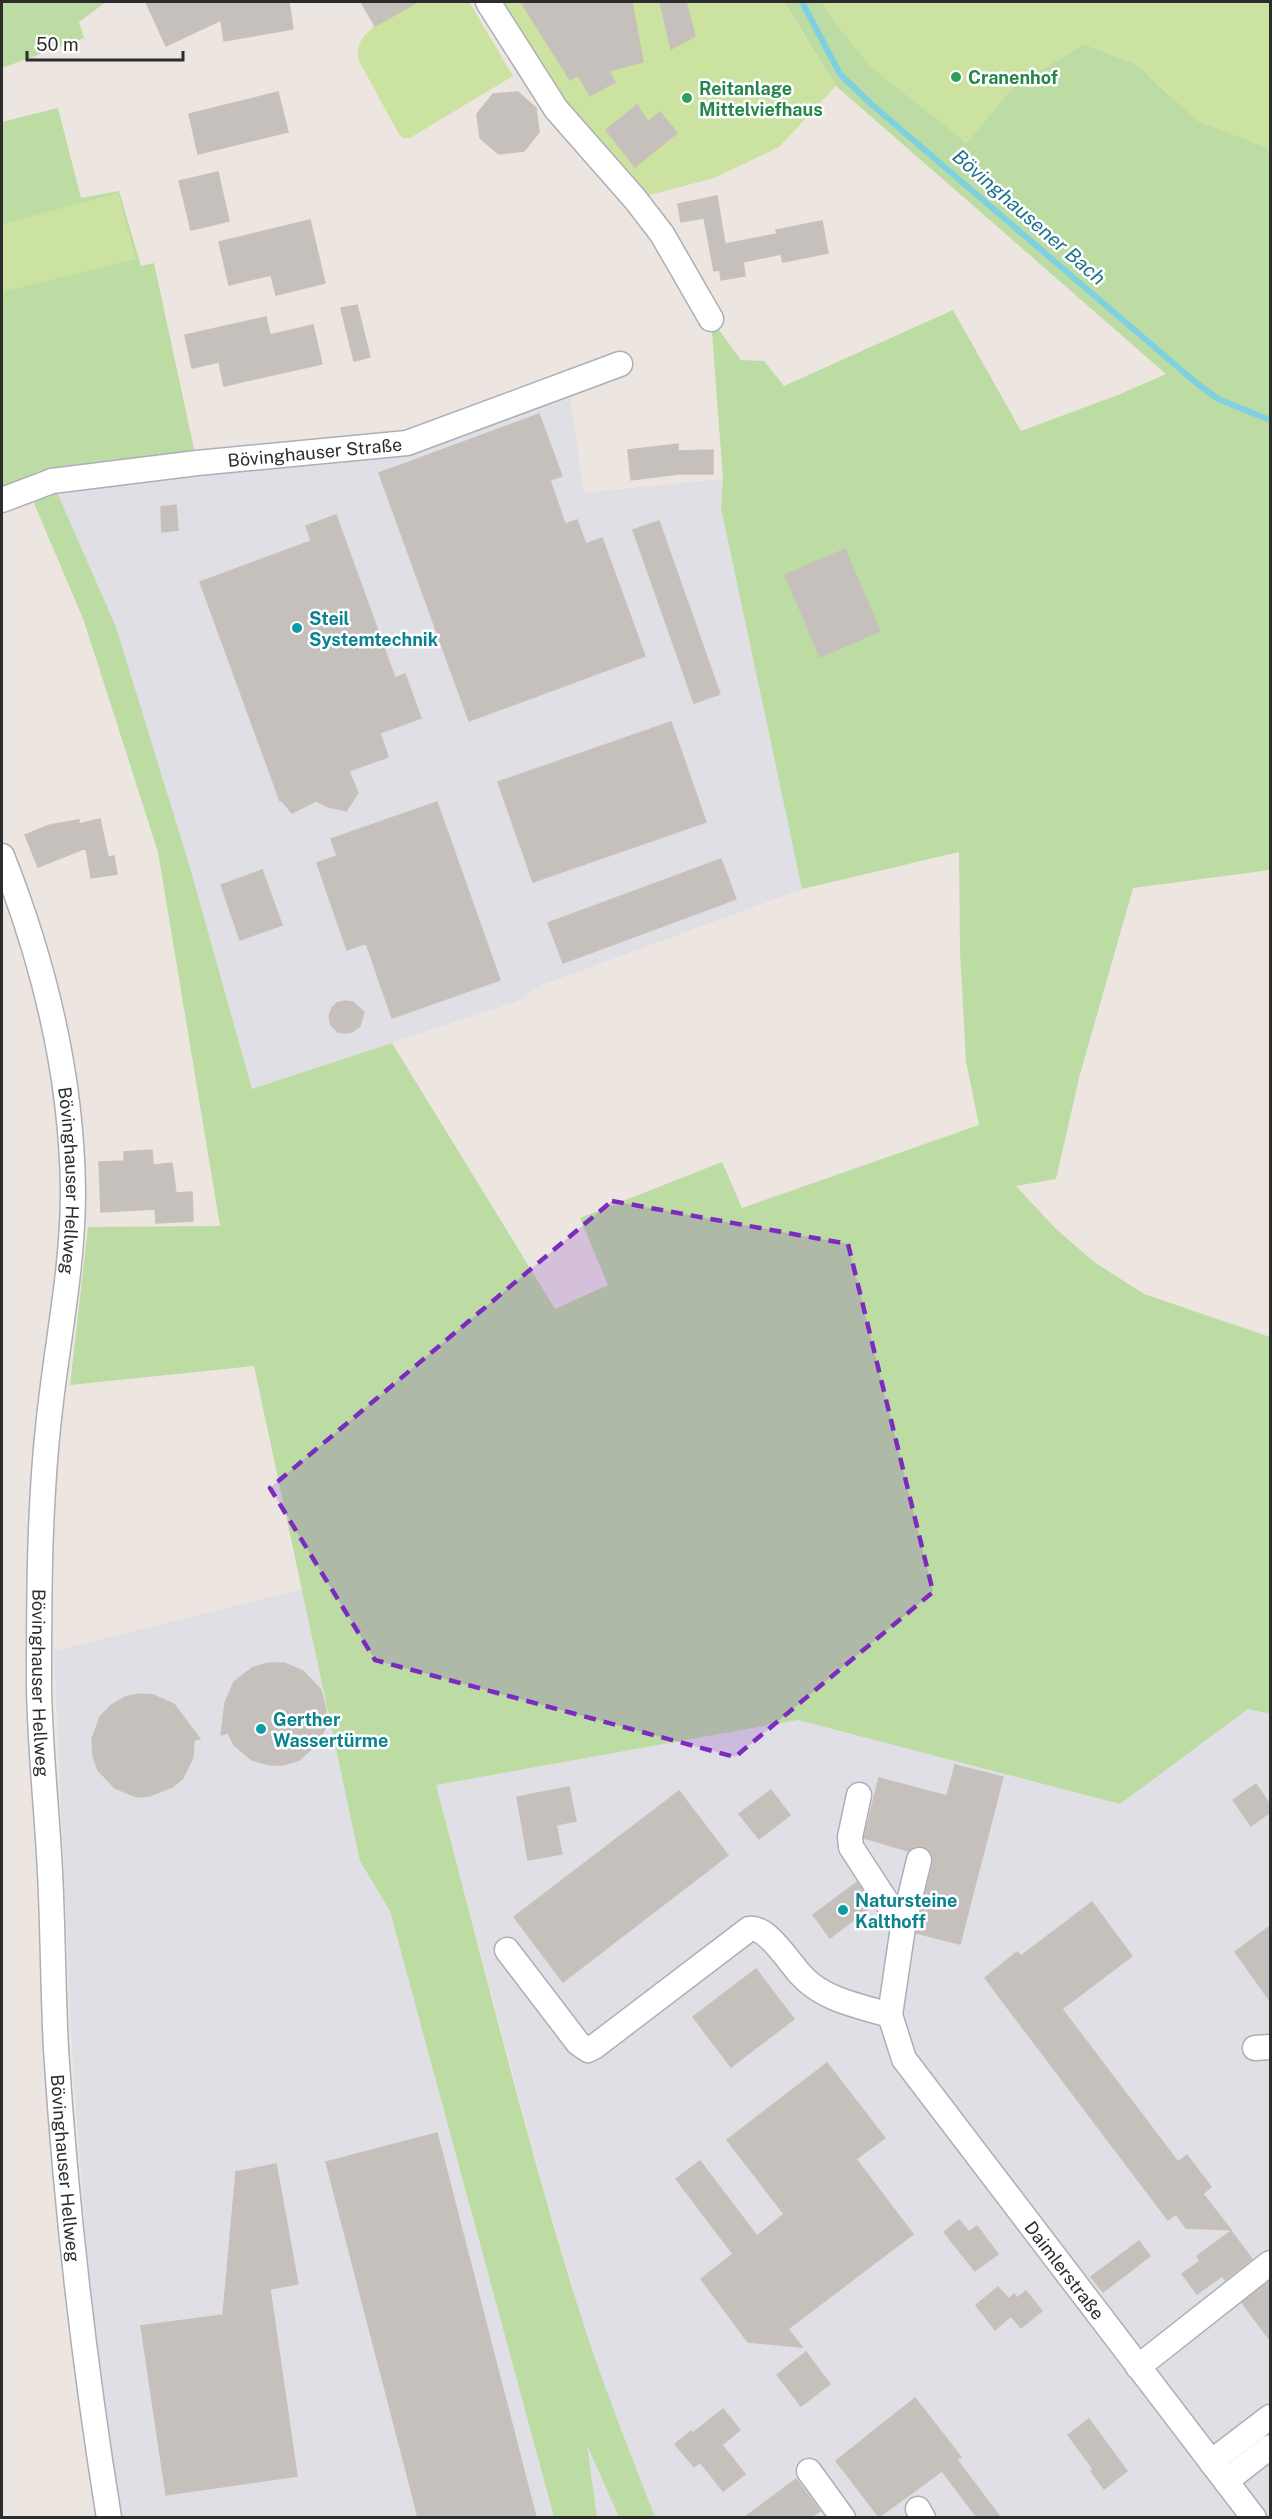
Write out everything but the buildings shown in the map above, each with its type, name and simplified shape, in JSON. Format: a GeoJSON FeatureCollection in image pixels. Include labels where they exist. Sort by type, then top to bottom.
{"type":"FeatureCollection","features":[{"type":"Feature","properties":{"kind":"street"},"geometry":{"type":"LineString","coordinates":[[488,2],[556,109],[635,199],[662,234],[711,319]]}},
{"type":"Feature","properties":{"kind":"street","name":"Bövinghauser Straße"},"geometry":{"type":"LineString","coordinates":[[2,500],[52,481],[197,463],[407,443],[620,364]]}},
{"type":"Feature","properties":{"kind":"street","name":"Bövinghauser Hellweg"},"geometry":{"type":"LineString","coordinates":[[2,856],[21,906],[50,1009],[62,1069],[69,1130],[73,1193],[71,1232],[42,1497],[39,1691],[50,1873],[56,2047],[69,2206],[109,2517]]}},
{"type":"Feature","properties":{"kind":"street"},"geometry":{"type":"LineString","coordinates":[[859,1795],[850,1837],[851,1847],[903,1927]]}},
{"type":"Feature","properties":{"kind":"street"},"geometry":{"type":"LineString","coordinates":[[507,1950],[578,2043],[588,2050],[749,1929],[754,1928],[766,1933],[817,1990],[849,2003],[890,2015],[903,1927],[920,1860]]}},
{"type":"Feature","properties":{"kind":"street","name":"Daimlerstraße"},"geometry":{"type":"LineString","coordinates":[[890,2015],[904,2059],[1254,2517]]}},
{"type":"Feature","properties":{"kind":"street"},"geometry":{"type":"LineString","coordinates":[[1138,2367],[1270,2263]]}},
{"type":"Feature","properties":{"kind":"street"},"geometry":{"type":"LineString","coordinates":[[1211,2462],[1270,2417]]}},
{"type":"Feature","properties":{"kind":"street"},"geometry":{"type":"LineString","coordinates":[[1226,2481],[1270,2447]]}},
{"type":"Feature","properties":{"kind":"street"},"geometry":{"type":"LineString","coordinates":[[809,2471],[843,2517]]}},
{"type":"Feature","properties":{"kind":"highlighted area"},"geometry":{"type":"Polygon","coordinates":[[[612,1201],[848,1244],[933,1592],[735,1757],[375,1660],[270,1488],[612,1201]]]}},
{"type":"Feature","properties":{"kind":"shaded area"},"geometry":{"type":"Polygon","coordinates":[[[568,383],[584,493],[723,479],[721,508],[802,889],[542,985],[518,1001],[252,1089],[191,871],[52,481],[407,443],[568,383]]]}},
{"type":"Feature","properties":{"kind":"shaded area"},"geometry":{"type":"Polygon","coordinates":[[[302,1589],[360,1861],[390,1911],[554,2517],[120,2517],[94,2346],[73,2065],[54,1651],[302,1589]]]}},
{"type":"Feature","properties":{"kind":"shaded area"},"geometry":{"type":"Polygon","coordinates":[[[1248,1709],[1270,1714],[1270,2517],[597,2517],[586,2442],[574,2292],[540,2176],[436,1785],[798,1720],[1120,1804],[1248,1709]]]}},
{"type":"Feature","properties":{"kind":"green space"},"geometry":{"type":"Polygon","coordinates":[[[2,2],[106,2],[79,22],[84,38],[2,68],[2,2]]]}},
{"type":"Feature","properties":{"kind":"green space"},"geometry":{"type":"Polygon","coordinates":[[[420,2],[469,2],[513,76],[410,138],[404,138],[399,134],[359,61],[358,50],[361,40],[378,24],[420,2]]]}},
{"type":"Feature","properties":{"kind":"green space","name":"Reitanlage Mittelviefhaus"},"geometry":{"type":"Polygon","coordinates":[[[488,2],[787,2],[785,5],[836,86],[779,147],[714,178],[635,199],[488,2]]]}},
{"type":"Feature","properties":{"kind":"green space"},"geometry":{"type":"Polygon","coordinates":[[[787,2],[822,2],[834,22],[966,143],[1015,85],[1084,44],[1138,65],[1170,96],[1270,149],[1270,870],[1133,888],[1079,1078],[1056,1179],[1016,1186],[1055,1228],[1094,1262],[1144,1294],[1270,1337],[1270,1714],[1248,1709],[1120,1804],[798,1720],[436,1785],[554,2228],[601,2376],[655,2517],[619,2517],[587,2445],[597,2517],[554,2517],[390,1911],[360,1861],[254,1366],[70,1385],[88,1227],[220,1226],[158,852],[84,621],[31,496],[2,493],[2,122],[58,108],[81,198],[119,191],[141,266],[154,263],[197,463],[52,481],[116,627],[191,871],[252,1089],[392,1043],[555,1309],[608,1285],[580,1218],[722,1162],[742,1208],[979,1125],[966,1061],[960,951],[959,852],[802,889],[721,508],[723,479],[711,319],[741,360],[764,361],[784,386],[953,310],[1021,431],[1118,395],[1166,374],[836,86],[785,4],[787,2]]]}},
{"type":"Feature","properties":{"kind":"green space","name":"Cranenhof"},"geometry":{"type":"Polygon","coordinates":[[[822,2],[1270,2],[1270,149],[1197,121],[1138,65],[1084,44],[1015,85],[967,143],[873,69],[834,22],[822,2]]]}},
{"type":"Feature","properties":{"kind":"green space"},"geometry":{"type":"Polygon","coordinates":[[[118,193],[136,259],[2,292],[2,224],[118,193]]]}},
{"type":"Feature","properties":{"kind":"waterway","name":"Bövinghausener Bach"},"geometry":{"type":"LineString","coordinates":[[802,2],[840,74],[870,103],[1194,381],[1218,399],[1270,420]]}},
{"type":"Feature","properties":{"kind":"place","name":"Cranenhof"},"geometry":{"type":"Point","coordinates":[956,77]}},
{"type":"Feature","properties":{"kind":"place","name":"Reitanlage Mittelviefhaus"},"geometry":{"type":"Point","coordinates":[687,98]}},
{"type":"Feature","properties":{"kind":"place","name":"Steil Systemtechnik"},"geometry":{"type":"Point","coordinates":[297,628]}},
{"type":"Feature","properties":{"kind":"place","name":"Gerther Wassertürme"},"geometry":{"type":"Point","coordinates":[261,1729]}},
{"type":"Feature","properties":{"kind":"place","name":"Natursteine Kalthoff"},"geometry":{"type":"Point","coordinates":[843,1910]}}]}
